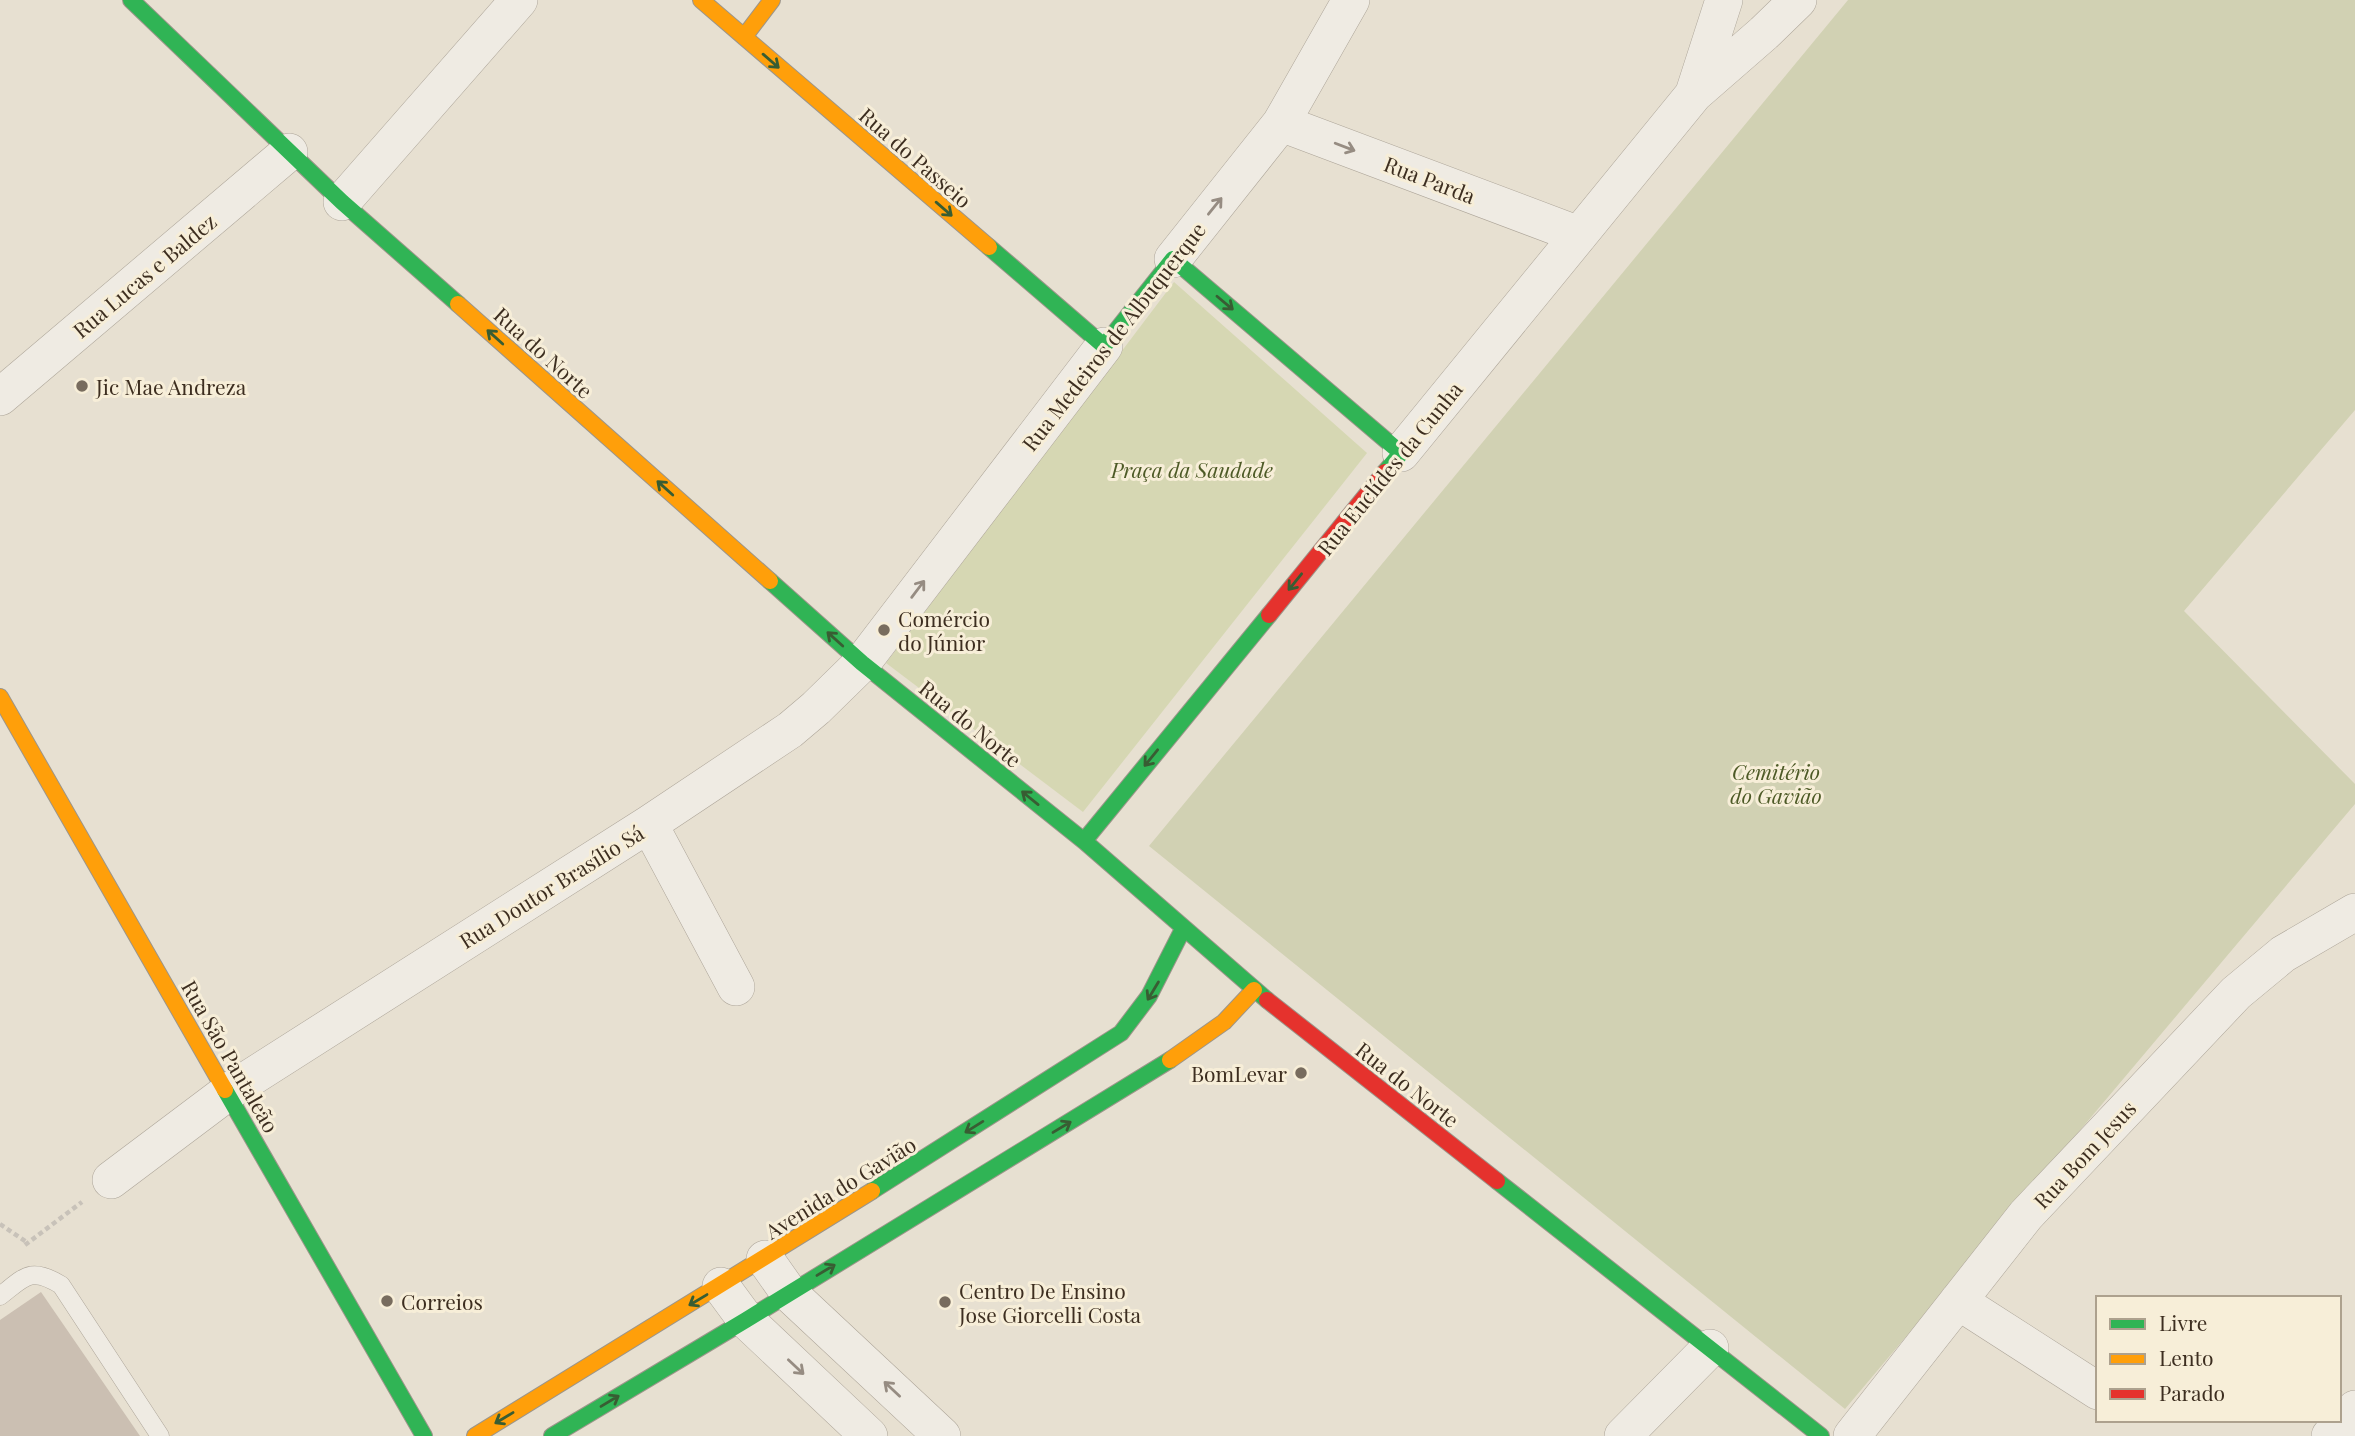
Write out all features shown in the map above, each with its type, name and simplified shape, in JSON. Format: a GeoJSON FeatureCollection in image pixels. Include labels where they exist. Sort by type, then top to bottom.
{"type":"FeatureCollection","features":[{"type":"Feature","properties":{"kind":"street","name":"Rua do Norte"},"geometry":{"type":"LineString","coordinates":[[131,0],[342,202],[862,663],[1084,841],[1254,990],[1821,1436]]}},
{"type":"Feature","properties":{"kind":"street"},"geometry":{"type":"LineString","coordinates":[[342,202],[519,0]]}},
{"type":"Feature","properties":{"kind":"street","name":"Rua do Passeio"},"geometry":{"type":"LineString","coordinates":[[701,0],[1104,346]]}},
{"type":"Feature","properties":{"kind":"street"},"geometry":{"type":"LineString","coordinates":[[744,37],[772,0]]}},
{"type":"Feature","properties":{"kind":"street","name":"Rua Medeiros de Albuquerque"},"geometry":{"type":"LineString","coordinates":[[862,663],[1104,346],[1281,123],[1351,0]]}},
{"type":"Feature","properties":{"kind":"street"},"geometry":{"type":"LineString","coordinates":[[1694,94],[1724,0]]}},
{"type":"Feature","properties":{"kind":"street"},"geometry":{"type":"LineString","coordinates":[[1694,94],[1798,0]]}},
{"type":"Feature","properties":{"kind":"street","name":"Rua Euclídes da Cunha"},"geometry":{"type":"LineString","coordinates":[[1084,841],[1694,94]]}},
{"type":"Feature","properties":{"kind":"street","name":"Rua Parda"},"geometry":{"type":"LineString","coordinates":[[1281,123],[1579,235]]}},
{"type":"Feature","properties":{"kind":"street","name":"Rua Lucas e Baldez"},"geometry":{"type":"LineString","coordinates":[[0,397],[289,152]]}},
{"type":"Feature","properties":{"kind":"street"},"geometry":{"type":"LineString","coordinates":[[1173,259],[1401,453]]}},
{"type":"Feature","properties":{"kind":"street","name":"Rua Doutor Brasílio Sá"},"geometry":{"type":"LineString","coordinates":[[111,1180],[228,1092],[649,824],[790,730],[817,708],[862,663]]}},
{"type":"Feature","properties":{"kind":"street","name":"Rua São Pantaleão"},"geometry":{"type":"LineString","coordinates":[[0,697],[424,1436]]}},
{"type":"Feature","properties":{"kind":"street"},"geometry":{"type":"LineString","coordinates":[[649,824],[736,987]]}},
{"type":"Feature","properties":{"kind":"street","name":"Rua Bom Jesus"},"geometry":{"type":"LineString","coordinates":[[1852,1436],[2026,1215],[2236,993],[2283,954],[2355,912]]}},
{"type":"Feature","properties":{"kind":"street","name":"Avenida do Gavião"},"geometry":{"type":"LineString","coordinates":[[475,1436],[1070,1074],[1121,1033],[1141,1010],[1160,979],[1183,929]]}},
{"type":"Feature","properties":{"kind":"street"},"geometry":{"type":"LineString","coordinates":[[552,1436],[746,1320],[1090,1103],[1194,1045],[1224,1022],[1254,990]]}},
{"type":"Feature","properties":{"kind":"street"},"geometry":{"type":"LineString","coordinates":[[765,1259],[789,1293],[942,1436]]}},
{"type":"Feature","properties":{"kind":"street"},"geometry":{"type":"LineString","coordinates":[[721,1286],[746,1320],[869,1436]]}},
{"type":"Feature","properties":{"kind":"street"},"geometry":{"type":"LineString","coordinates":[[1958,1301],[2096,1390]]}},
{"type":"Feature","properties":{"kind":"street"},"geometry":{"type":"LineString","coordinates":[[1623,1436],[1710,1348]]}},
{"type":"Feature","properties":{"kind":"street"},"geometry":{"type":"LineString","coordinates":[[2330,1436],[2355,1409]]}},
{"type":"Feature","properties":{"kind":"lane"},"geometry":{"type":"LineString","coordinates":[[0,1296],[27,1275],[45,1275],[61,1285],[160,1436]]}},
{"type":"Feature","properties":{"kind":"path"},"geometry":{"type":"LineString","coordinates":[[19,1251],[111,1180]]}},
{"type":"Feature","properties":{"kind":"path"},"geometry":{"type":"LineString","coordinates":[[0,1224],[28,1244]]}},
{"type":"Feature","properties":{"kind":"green space","name":"Cemitério do Gavião"},"geometry":{"type":"Polygon","coordinates":[[[1848,0],[2355,0],[2355,410],[2184,611],[2355,784],[2355,804],[1845,1409],[1149,846],[1848,0]]]}},
{"type":"Feature","properties":{"kind":"green space","name":"Praça da Saudade"},"geometry":{"type":"Polygon","coordinates":[[[1174,282],[1367,453],[1083,812],[886,663],[1174,282]]]}},
{"type":"Feature","properties":{"kind":"building"},"geometry":{"type":"Polygon","coordinates":[[[41,1292],[140,1436],[0,1436],[0,1320],[41,1292]]]}},
{"type":"Feature","properties":{"kind":"traffic: fast"},"geometry":{"type":"LineString","coordinates":[[131,0],[342,202],[458,304]]}},
{"type":"Feature","properties":{"kind":"traffic: fast"},"geometry":{"type":"LineString","coordinates":[[989,247],[1104,346],[1173,259],[1401,453],[1385,472]]}},
{"type":"Feature","properties":{"kind":"traffic: fast"},"geometry":{"type":"LineString","coordinates":[[770,581],[862,663],[1084,841],[1267,1000]]}},
{"type":"Feature","properties":{"kind":"traffic: fast"},"geometry":{"type":"LineString","coordinates":[[1084,841],[1269,615]]}},
{"type":"Feature","properties":{"kind":"traffic: fast"},"geometry":{"type":"LineString","coordinates":[[872,1191],[1121,1033],[1149,996],[1183,929]]}},
{"type":"Feature","properties":{"kind":"traffic: fast"},"geometry":{"type":"LineString","coordinates":[[552,1436],[1170,1060]]}},
{"type":"Feature","properties":{"kind":"traffic: fast"},"geometry":{"type":"LineString","coordinates":[[225,1090],[424,1436]]}},
{"type":"Feature","properties":{"kind":"traffic: fast"},"geometry":{"type":"LineString","coordinates":[[1497,1181],[1821,1436]]}},
{"type":"Feature","properties":{"kind":"traffic: slow"},"geometry":{"type":"LineString","coordinates":[[701,0],[989,247]]}},
{"type":"Feature","properties":{"kind":"traffic: slow"},"geometry":{"type":"LineString","coordinates":[[744,37],[772,0]]}},
{"type":"Feature","properties":{"kind":"traffic: slow"},"geometry":{"type":"LineString","coordinates":[[458,304],[770,581]]}},
{"type":"Feature","properties":{"kind":"traffic: slow"},"geometry":{"type":"LineString","coordinates":[[0,697],[225,1090]]}},
{"type":"Feature","properties":{"kind":"traffic: slow"},"geometry":{"type":"LineString","coordinates":[[1170,1060],[1224,1022],[1254,990]]}},
{"type":"Feature","properties":{"kind":"traffic: slow"},"geometry":{"type":"LineString","coordinates":[[475,1436],[872,1191]]}},
{"type":"Feature","properties":{"kind":"traffic: jam"},"geometry":{"type":"LineString","coordinates":[[1269,615],[1385,472]]}},
{"type":"Feature","properties":{"kind":"traffic: jam"},"geometry":{"type":"LineString","coordinates":[[1267,1000],[1497,1181]]}},
{"type":"Feature","properties":{"kind":"place","name":"Jic Mae Andreza"},"geometry":{"type":"Point","coordinates":[82,386]}},
{"type":"Feature","properties":{"kind":"place","name":"Comércio do Júnior"},"geometry":{"type":"Point","coordinates":[884,630]}},
{"type":"Feature","properties":{"kind":"place","name":"BomLevar"},"geometry":{"type":"Point","coordinates":[1301,1073]}},
{"type":"Feature","properties":{"kind":"place","name":"Correios"},"geometry":{"type":"Point","coordinates":[387,1301]}},
{"type":"Feature","properties":{"kind":"place","name":"Centro De Ensino Jose Giorcelli Costa"},"geometry":{"type":"Point","coordinates":[945,1302]}}]}
